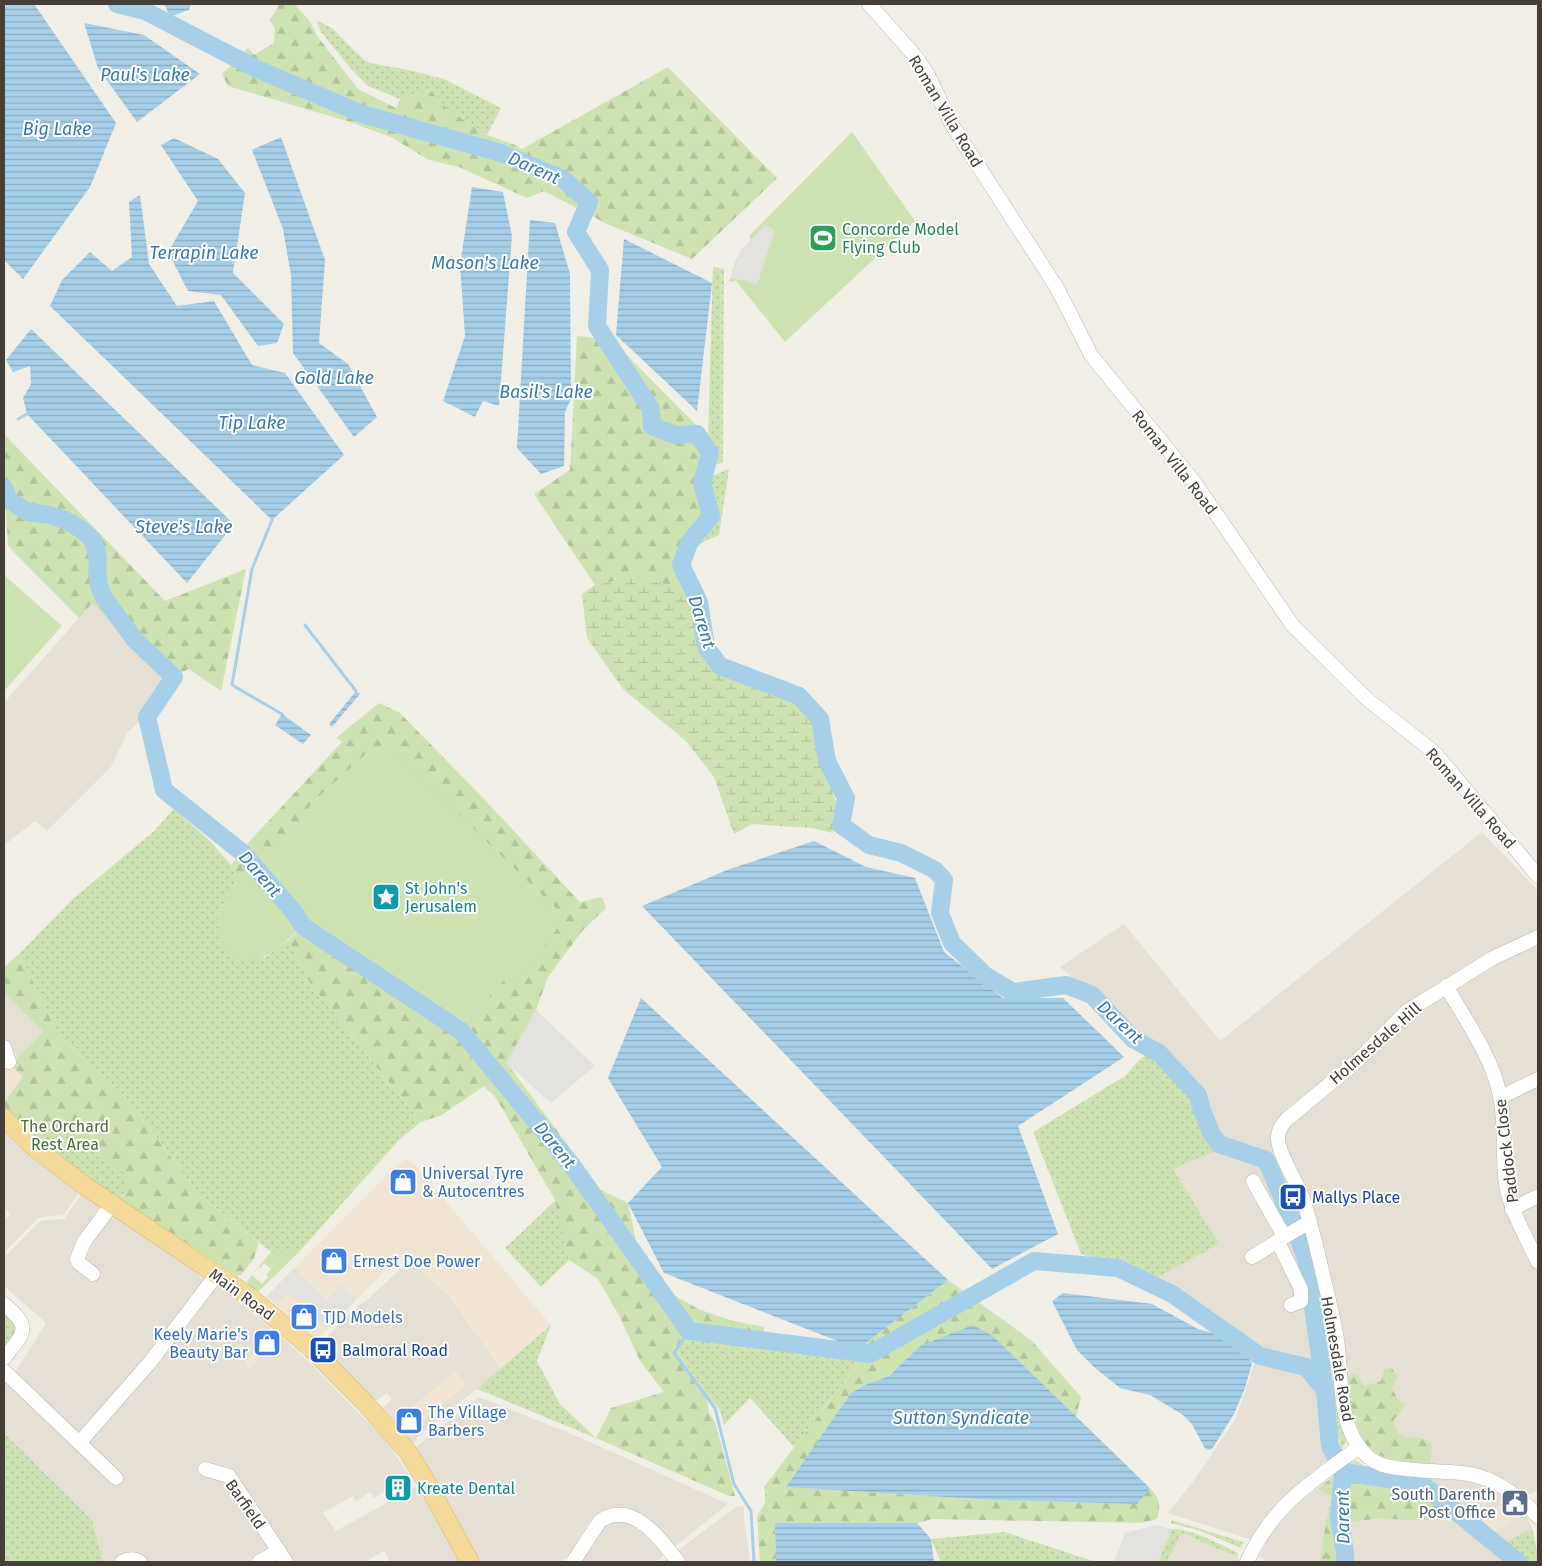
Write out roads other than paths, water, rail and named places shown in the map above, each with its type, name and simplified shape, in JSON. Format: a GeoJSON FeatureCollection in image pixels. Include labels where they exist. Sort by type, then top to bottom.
{"type":"FeatureCollection","features":[{"type":"Feature","properties":{"kind":"main road","name":"Main Road"},"geometry":{"type":"LineString","coordinates":[[4,1118],[35,1148],[85,1186],[217,1274],[266,1310],[312,1349],[341,1377],[408,1452],[470,1562]]}},
{"type":"Feature","properties":{"kind":"street","name":"Roman Villa Road"},"geometry":{"type":"LineString","coordinates":[[869,4],[916,57],[928,75],[952,125],[1057,288],[1092,356],[1195,482],[1293,626],[1367,698],[1435,753],[1538,876]]}},
{"type":"Feature","properties":{"kind":"street","name":"Holmesdale Hill"},"geometry":{"type":"LineString","coordinates":[[1278,1136],[1282,1126],[1296,1111],[1356,1062],[1406,1012],[1494,958],[1538,937]]}},
{"type":"Feature","properties":{"kind":"street","name":"Paddock Close"},"geometry":{"type":"LineString","coordinates":[[1446,986],[1484,1054],[1501,1097],[1506,1178],[1512,1210],[1538,1262]]}},
{"type":"Feature","properties":{"kind":"street"},"geometry":{"type":"LineString","coordinates":[[4,1047],[10,1062]]}},
{"type":"Feature","properties":{"kind":"street"},"geometry":{"type":"LineString","coordinates":[[1501,1097],[1538,1079]]}},
{"type":"Feature","properties":{"kind":"street","name":"Holmesdale Road"},"geometry":{"type":"LineString","coordinates":[[1278,1136],[1280,1148],[1301,1195],[1337,1340],[1344,1408],[1355,1450],[1380,1464],[1404,1470],[1470,1474],[1494,1483],[1521,1498],[1538,1518]]}},
{"type":"Feature","properties":{"kind":"street"},"geometry":{"type":"LineString","coordinates":[[1253,1181],[1285,1237],[1301,1289],[1301,1301],[1291,1305]]}},
{"type":"Feature","properties":{"kind":"street"},"geometry":{"type":"LineString","coordinates":[[1512,1210],[1538,1196]]}},
{"type":"Feature","properties":{"kind":"street"},"geometry":{"type":"LineString","coordinates":[[93,1274],[79,1263],[77,1259],[84,1242],[112,1204]]}},
{"type":"Feature","properties":{"kind":"street"},"geometry":{"type":"LineString","coordinates":[[1252,1257],[1307,1224]]}},
{"type":"Feature","properties":{"kind":"street"},"geometry":{"type":"LineString","coordinates":[[80,1442],[151,1361],[217,1274]]}},
{"type":"Feature","properties":{"kind":"street"},"geometry":{"type":"LineString","coordinates":[[4,1304],[17,1315],[23,1326],[22,1334],[4,1358]]}},
{"type":"Feature","properties":{"kind":"street"},"geometry":{"type":"LineString","coordinates":[[4,1370],[116,1478]]}},
{"type":"Feature","properties":{"kind":"street"},"geometry":{"type":"LineString","coordinates":[[1247,1562],[1269,1523],[1283,1507],[1306,1486],[1355,1450]]}},
{"type":"Feature","properties":{"kind":"street","name":"Barfield"},"geometry":{"type":"LineString","coordinates":[[205,1469],[229,1476],[283,1557],[260,1562]]}},
{"type":"Feature","properties":{"kind":"street"},"geometry":{"type":"LineString","coordinates":[[573,1562],[600,1521],[606,1516],[625,1514],[640,1521],[650,1530],[678,1562]]}},
{"type":"Feature","properties":{"kind":"street"},"geometry":{"type":"LineString","coordinates":[[122,1562],[136,1559],[140,1562]]}},
{"type":"Feature","properties":{"kind":"water","name":"Big Lake"},"geometry":{"type":"Polygon","coordinates":[[[4,4],[34,4],[116,123],[90,187],[23,279],[4,260],[4,4]]]}},
{"type":"Feature","properties":{"kind":"water"},"geometry":{"type":"Polygon","coordinates":[[[162,4],[191,4],[189,10],[169,17],[166,7],[162,4]]]}},
{"type":"Feature","properties":{"kind":"water","name":"Paul's Lake"},"geometry":{"type":"Polygon","coordinates":[[[84,23],[144,35],[200,74],[137,122],[98,68],[84,23]]]}},
{"type":"Feature","properties":{"kind":"water","name":"Gold Lake"},"geometry":{"type":"Polygon","coordinates":[[[281,137],[325,260],[319,343],[348,364],[377,417],[354,437],[293,353],[291,275],[283,229],[252,150],[281,137]]]}},
{"type":"Feature","properties":{"kind":"water","name":"Terrapin Lake"},"geometry":{"type":"Polygon","coordinates":[[[174,138],[218,159],[245,193],[233,273],[284,324],[277,343],[258,346],[221,295],[188,291],[168,252],[198,201],[161,145],[174,138]]]}},
{"type":"Feature","properties":{"kind":"water","name":"Mason's Lake"},"geometry":{"type":"Polygon","coordinates":[[[472,187],[503,192],[512,236],[499,406],[483,401],[475,417],[443,401],[465,336],[460,265],[472,187]]]}},
{"type":"Feature","properties":{"kind":"water","name":"Tip Lake"},"geometry":{"type":"Polygon","coordinates":[[[140,195],[149,264],[177,306],[214,301],[252,365],[285,373],[344,455],[272,520],[50,306],[62,280],[90,252],[112,271],[132,257],[129,202],[140,195]]]}},
{"type":"Feature","properties":{"kind":"water","name":"Basil's Lake"},"geometry":{"type":"Polygon","coordinates":[[[530,220],[555,223],[570,274],[571,399],[565,412],[564,466],[541,474],[517,448],[530,220]]]}},
{"type":"Feature","properties":{"kind":"water"},"geometry":{"type":"Polygon","coordinates":[[[624,239],[712,283],[697,411],[616,335],[624,239]]]}},
{"type":"Feature","properties":{"kind":"water","name":"Steve's Lake"},"geometry":{"type":"Polygon","coordinates":[[[31,329],[234,524],[187,583],[27,414],[23,398],[31,384],[30,366],[13,372],[6,360],[31,329]]]}},
{"type":"Feature","properties":{"kind":"water"},"geometry":{"type":"Polygon","coordinates":[[[356,691],[360,694],[332,727],[329,724],[356,691]]]}},
{"type":"Feature","properties":{"kind":"water"},"geometry":{"type":"Polygon","coordinates":[[[282,714],[311,735],[303,744],[275,725],[282,714]]]}},
{"type":"Feature","properties":{"kind":"water"},"geometry":{"type":"Polygon","coordinates":[[[814,841],[866,867],[915,878],[944,952],[1003,998],[1063,998],[1124,1057],[1018,1126],[1058,1234],[992,1269],[642,906],[727,870],[814,841]]]}},
{"type":"Feature","properties":{"kind":"water"},"geometry":{"type":"Polygon","coordinates":[[[641,998],[948,1280],[858,1349],[664,1273],[628,1203],[662,1167],[608,1078],[641,998]]]}},
{"type":"Feature","properties":{"kind":"water"},"geometry":{"type":"Polygon","coordinates":[[[1063,1293],[1152,1304],[1198,1329],[1220,1335],[1245,1353],[1252,1363],[1245,1388],[1234,1414],[1212,1449],[1208,1450],[1204,1447],[1192,1424],[1183,1415],[1150,1395],[1120,1388],[1077,1350],[1052,1301],[1063,1293]]]}},
{"type":"Feature","properties":{"kind":"water","name":"Sutton Syndicate"},"geometry":{"type":"Polygon","coordinates":[[[973,1325],[993,1336],[1150,1488],[1137,1504],[994,1500],[786,1487],[851,1393],[865,1385],[889,1376],[920,1346],[973,1325]]]}},
{"type":"Feature","properties":{"kind":"water"},"geometry":{"type":"Polygon","coordinates":[[[775,1523],[917,1523],[931,1539],[934,1562],[776,1562],[775,1523]]]}},
{"type":"Feature","properties":{"kind":"waterway","name":"Darent"},"geometry":{"type":"LineString","coordinates":[[117,4],[145,11],[257,69],[362,114],[501,153],[563,179],[589,202],[576,232],[600,270],[597,326],[651,409],[652,426],[675,435],[697,434],[710,453],[702,483],[711,516],[689,543],[681,565],[699,602],[706,647],[720,666],[799,696],[820,719],[827,761],[846,798],[841,825],[869,845],[901,853],[935,870],[944,880],[940,913],[952,943],[986,976],[1013,992],[1066,985],[1092,995],[1133,1039],[1159,1053],[1198,1095],[1211,1133],[1219,1144],[1266,1160],[1292,1220],[1306,1259],[1325,1391],[1330,1446],[1343,1472],[1339,1519],[1345,1562]]}},
{"type":"Feature","properties":{"kind":"waterway"},"geometry":{"type":"LineString","coordinates":[[18,419],[27,414]]}},
{"type":"Feature","properties":{"kind":"waterway","name":"Darent"},"geometry":{"type":"LineString","coordinates":[[4,488],[9,500],[28,512],[50,515],[67,521],[82,530],[93,540],[98,558],[99,586],[104,598],[135,640],[174,677],[147,717],[164,790],[244,854],[293,911],[304,927],[461,1031],[571,1164],[689,1331],[870,1354],[1034,1261],[1118,1268],[1172,1294],[1260,1356],[1306,1367],[1325,1390]]}},
{"type":"Feature","properties":{"kind":"waterway"},"geometry":{"type":"LineString","coordinates":[[272,520],[252,569],[232,685],[282,714]]}},
{"type":"Feature","properties":{"kind":"waterway"},"geometry":{"type":"LineString","coordinates":[[305,625],[356,691]]}},
{"type":"Feature","properties":{"kind":"waterway"},"geometry":{"type":"LineString","coordinates":[[689,1331],[674,1353],[715,1408],[734,1484],[751,1511],[754,1562]]}},
{"type":"Feature","properties":{"kind":"waterway","name":"Darent"},"geometry":{"type":"LineString","coordinates":[[1343,1472],[1422,1484],[1518,1562]]}},
{"type":"Feature","properties":{"kind":"place","name":"Concorde Model Flying Club"},"geometry":{"type":"Point","coordinates":[823,238]}},
{"type":"Feature","properties":{"kind":"place","name":"St John's Jerusalem"},"geometry":{"type":"Point","coordinates":[386,897]}},
{"type":"Feature","properties":{"kind":"place","name":"Universal Tyre & Autocentres"},"geometry":{"type":"Point","coordinates":[403,1182]}},
{"type":"Feature","properties":{"kind":"place","name":"Mallys Place"},"geometry":{"type":"Point","coordinates":[1293,1197]}},
{"type":"Feature","properties":{"kind":"place","name":"Ernest Doe Power"},"geometry":{"type":"Point","coordinates":[334,1261]}},
{"type":"Feature","properties":{"kind":"place","name":"TJD Models"},"geometry":{"type":"Point","coordinates":[304,1317]}},
{"type":"Feature","properties":{"kind":"place","name":"Keely Marie's Beauty Bar"},"geometry":{"type":"Point","coordinates":[267,1343]}},
{"type":"Feature","properties":{"kind":"place","name":"Balmoral Road"},"geometry":{"type":"Point","coordinates":[323,1350]}},
{"type":"Feature","properties":{"kind":"place","name":"The Village Barbers"},"geometry":{"type":"Point","coordinates":[409,1421]}},
{"type":"Feature","properties":{"kind":"place","name":"Kreate Dental"},"geometry":{"type":"Point","coordinates":[398,1488]}},
{"type":"Feature","properties":{"kind":"place","name":"South Darenth Post Office"},"geometry":{"type":"Point","coordinates":[1515,1503]}},
{"type":"Feature","properties":{"kind":"park label","name":"The Orchard Rest Area"},"geometry":{"type":"Point","coordinates":[65,1135]}}]}
